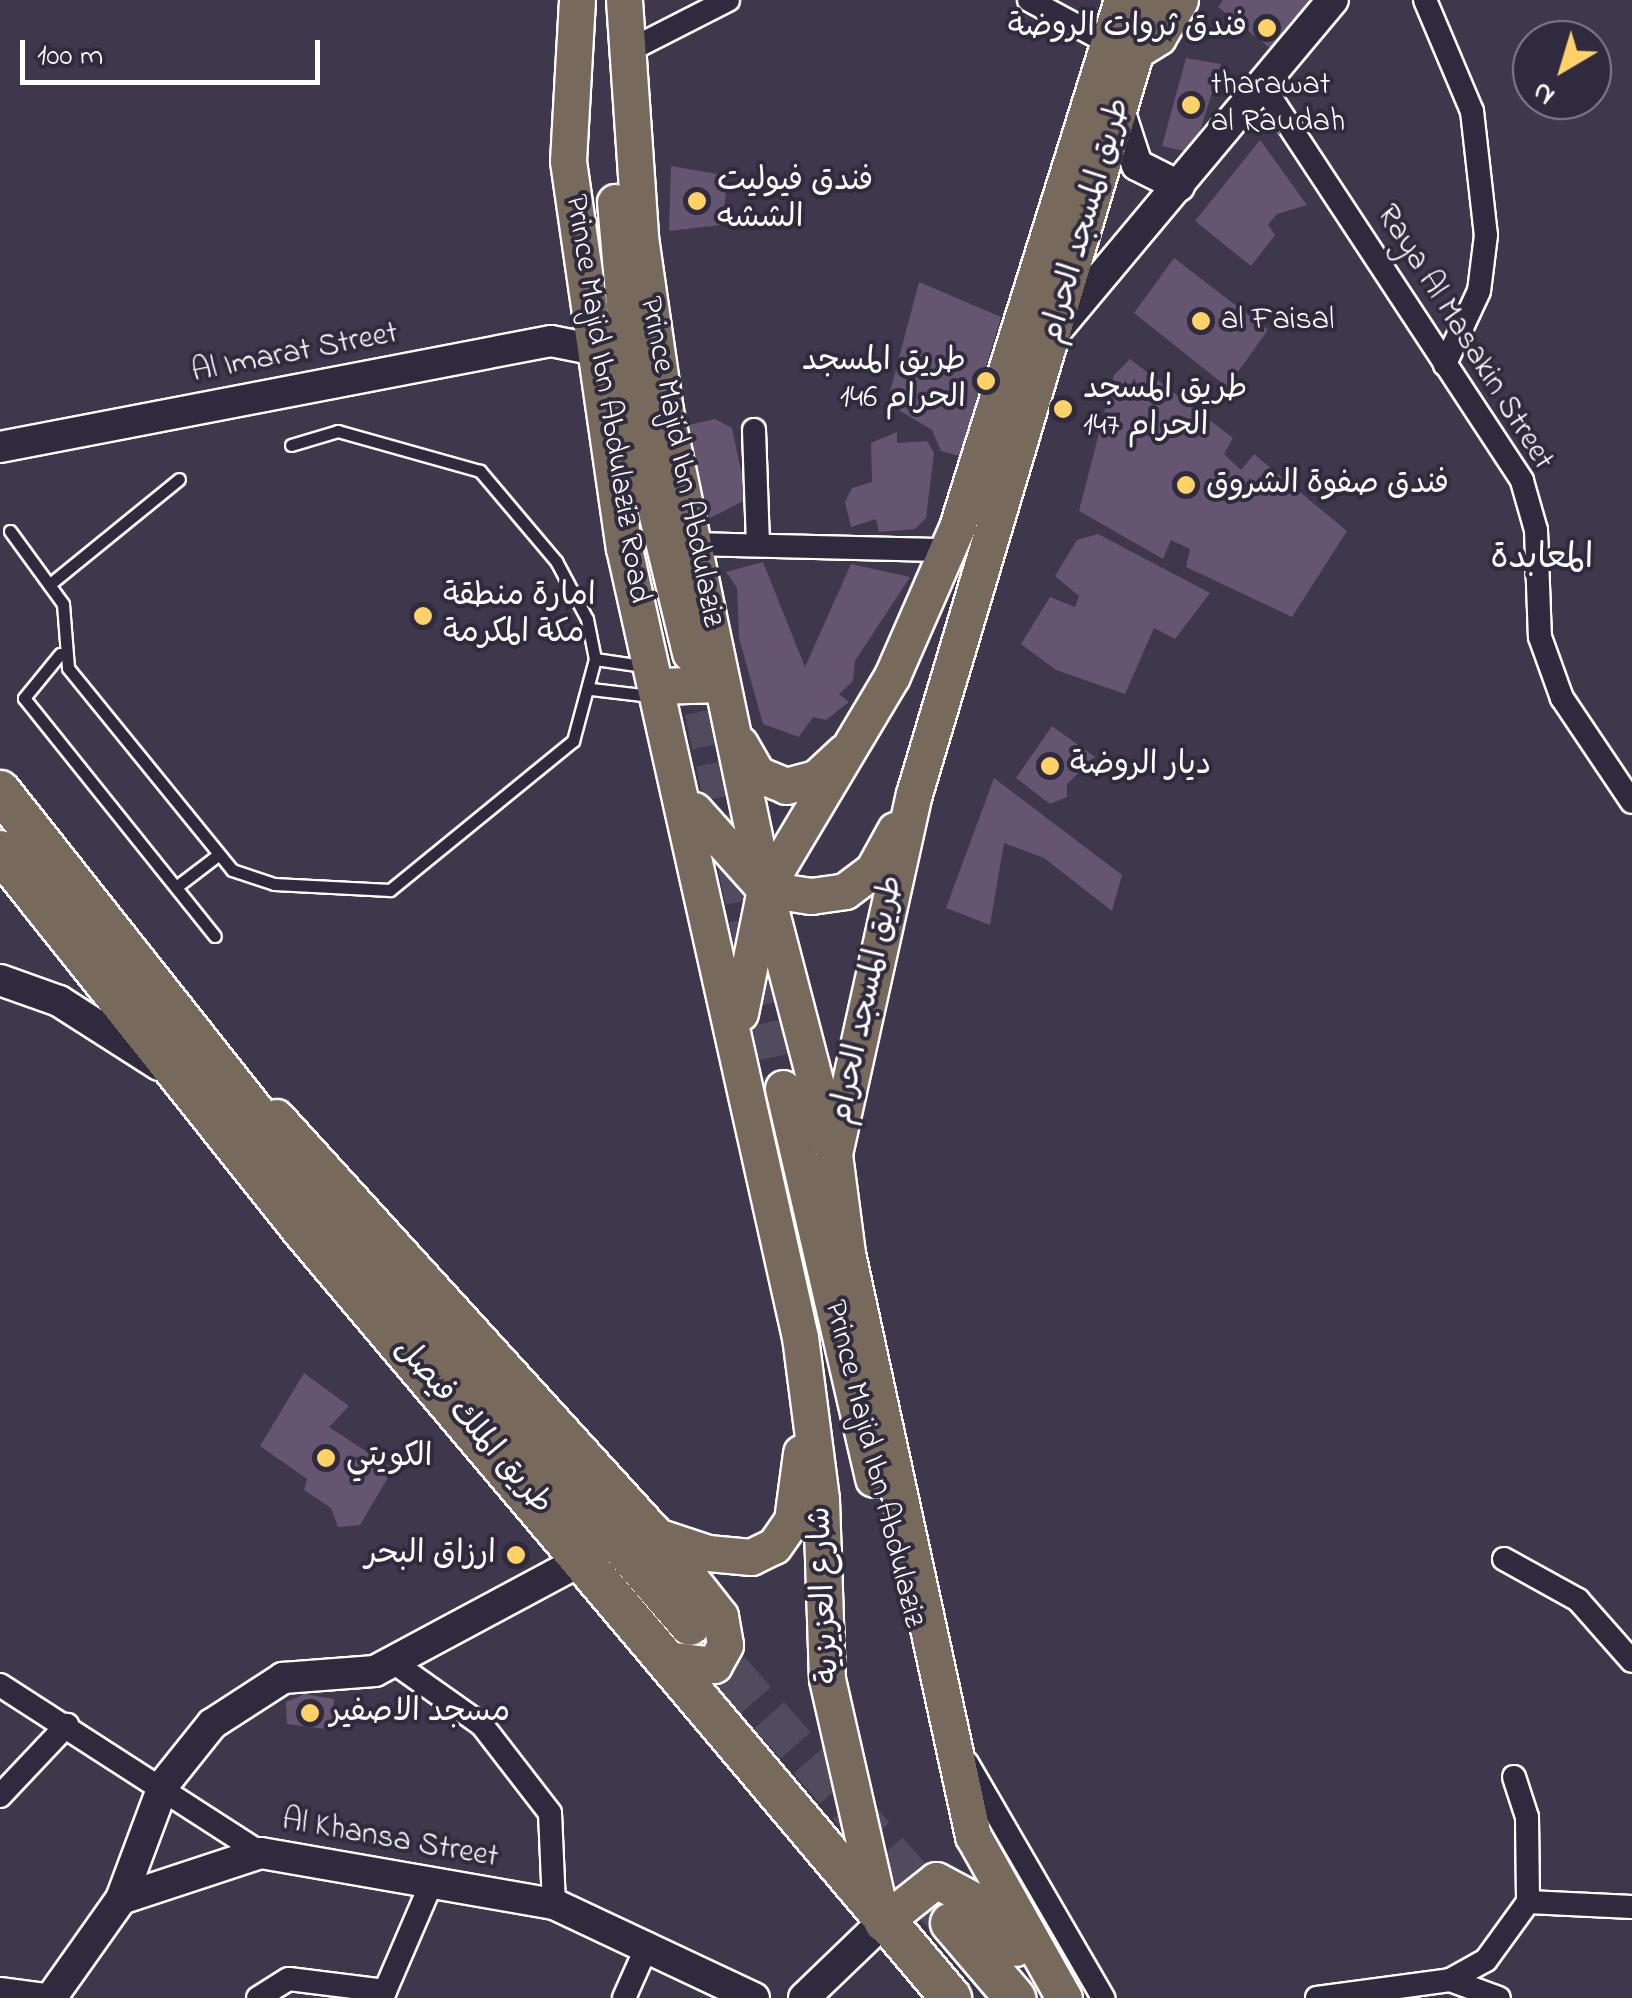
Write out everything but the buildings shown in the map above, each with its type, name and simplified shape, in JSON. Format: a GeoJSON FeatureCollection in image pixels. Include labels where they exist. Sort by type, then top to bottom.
{"type":"FeatureCollection","features":[{"type":"Feature","properties":{"kind":"highway","name":"طريق الملك فيصل"},"geometry":{"type":"LineString","coordinates":[[0,791],[338,1218],[690,1626]]}},
{"type":"Feature","properties":{"kind":"highway","name":"طريق الملك فيصل"},"geometry":{"type":"LineString","coordinates":[[0,851],[186,1085],[584,1558],[882,1923],[950,1998]]}},
{"type":"Feature","properties":{"kind":"highway"},"geometry":{"type":"LineString","coordinates":[[951,1923],[1015,1998]]}},
{"type":"Feature","properties":{"kind":"main road","name":"Prince Majid Ibn Abdulaziz Road"},"geometry":{"type":"LineString","coordinates":[[577,0],[568,160],[602,351],[624,548],[737,1026]]}},
{"type":"Feature","properties":{"kind":"main road","name":"طريق المسجد الحرام"},"geometry":{"type":"LineString","coordinates":[[1060,1998],[973,1836],[834,1154],[914,794],[1119,110],[1122,0]]}},
{"type":"Feature","properties":{"kind":"main road","name":"طريق المسجد الحرام"},"geometry":{"type":"LineString","coordinates":[[737,1026],[765,889],[855,743],[947,550],[1122,47],[1150,0]]}},
{"type":"Feature","properties":{"kind":"main road"},"geometry":{"type":"LineString","coordinates":[[1122,47],[1158,37],[1180,0]]}},
{"type":"Feature","properties":{"kind":"main road","name":"Prince Majid Ibn Abdulaziz"},"geometry":{"type":"LineString","coordinates":[[626,27],[640,237],[693,544],[765,889],[834,1154]]}},
{"type":"Feature","properties":{"kind":"main road","name":"Prince Majid Ibn Abdulaziz"},"geometry":{"type":"LineString","coordinates":[[626,27],[614,194],[622,342],[690,654]]}},
{"type":"Feature","properties":{"kind":"main road"},"geometry":{"type":"LineString","coordinates":[[656,683],[722,684]]}},
{"type":"Feature","properties":{"kind":"main road"},"geometry":{"type":"LineString","coordinates":[[732,729],[757,774],[786,786],[816,778],[855,743]]}},
{"type":"Feature","properties":{"kind":"main road"},"geometry":{"type":"LineString","coordinates":[[682,792],[765,889],[846,890],[873,870],[914,794]]}},
{"type":"Feature","properties":{"kind":"main road","name":"شارع العزيزية"},"geometry":{"type":"LineString","coordinates":[[737,1026],[800,1337],[821,1499],[827,1678],[882,1923]]}},
{"type":"Feature","properties":{"kind":"main road"},"geometry":{"type":"LineString","coordinates":[[203,1045],[354,1193],[657,1536],[720,1616],[726,1645],[714,1665],[666,1659]]}},
{"type":"Feature","properties":{"kind":"main road","name":"Prince Majid Ibn Abdulaziz"},"geometry":{"type":"LineString","coordinates":[[782,1088],[864,1447],[973,1836]]}},
{"type":"Feature","properties":{"kind":"main road"},"geometry":{"type":"LineString","coordinates":[[657,1536],[708,1554],[751,1557],[774,1546],[792,1520],[800,1478],[800,1337]]}},
{"type":"Feature","properties":{"kind":"main road"},"geometry":{"type":"LineString","coordinates":[[882,1923],[936,1880],[959,1885],[1060,1998]]}},
{"type":"Feature","properties":{"kind":"street"},"geometry":{"type":"LineString","coordinates":[[626,27],[728,0]]}},
{"type":"Feature","properties":{"kind":"street"},"geometry":{"type":"LineString","coordinates":[[1029,0],[1122,47]]}},
{"type":"Feature","properties":{"kind":"street"},"geometry":{"type":"LineString","coordinates":[[1054,332],[1333,0]]}},
{"type":"Feature","properties":{"kind":"street"},"geometry":{"type":"LineString","coordinates":[[1425,0],[1472,111],[1486,235],[1479,291],[1445,364]]}},
{"type":"Feature","properties":{"kind":"street","name":"Raya Al Masakin Street"},"geometry":{"type":"LineString","coordinates":[[1263,86],[1522,482],[1536,530],[1540,638],[1562,698],[1632,802]]}},
{"type":"Feature","properties":{"kind":"street"},"geometry":{"type":"LineString","coordinates":[[1119,110],[1137,166],[1178,186]]}},
{"type":"Feature","properties":{"kind":"street"},"geometry":{"type":"LineString","coordinates":[[550,341],[594,302]]}},
{"type":"Feature","properties":{"kind":"street","name":"Al Imarat Street"},"geometry":{"type":"LineString","coordinates":[[0,446],[550,341],[602,351]]}},
{"type":"Feature","properties":{"kind":"street"},"geometry":{"type":"LineString","coordinates":[[754,430],[758,546]]}},
{"type":"Feature","properties":{"kind":"street"},"geometry":{"type":"LineString","coordinates":[[693,544],[947,550]]}},
{"type":"Feature","properties":{"kind":"street"},"geometry":{"type":"LineString","coordinates":[[0,980],[108,1028],[186,1085]]}},
{"type":"Feature","properties":{"kind":"street"},"geometry":{"type":"LineString","coordinates":[[0,1990],[52,1997],[121,1899],[164,1784],[212,1724],[283,1678],[393,1662],[584,1558]]}},
{"type":"Feature","properties":{"kind":"street"},"geometry":{"type":"LineString","coordinates":[[1504,1559],[1578,1600],[1632,1660]]}},
{"type":"Feature","properties":{"kind":"street"},"geometry":{"type":"LineString","coordinates":[[393,1662],[482,1725],[550,1813],[554,1904]]}},
{"type":"Feature","properties":{"kind":"street"},"geometry":{"type":"LineString","coordinates":[[0,1685],[164,1784],[261,1853]]}},
{"type":"Feature","properties":{"kind":"street"},"geometry":{"type":"LineString","coordinates":[[0,1796],[67,1725]]}},
{"type":"Feature","properties":{"kind":"street"},"geometry":{"type":"LineString","coordinates":[[951,1734],[1103,1998]]}},
{"type":"Feature","properties":{"kind":"street"},"geometry":{"type":"LineString","coordinates":[[1317,1998],[1410,1991],[1450,1980],[1486,1960],[1528,1902],[1526,1817],[1514,1777]]}},
{"type":"Feature","properties":{"kind":"street","name":"Al Khansa Street"},"geometry":{"type":"LineString","coordinates":[[121,1899],[261,1853],[554,1904],[648,1944],[754,1998]]}},
{"type":"Feature","properties":{"kind":"street"},"geometry":{"type":"LineString","coordinates":[[258,1998],[289,1979],[384,1994],[432,1882]]}},
{"type":"Feature","properties":{"kind":"street"},"geometry":{"type":"LineString","coordinates":[[1528,1902],[1632,1907]]}},
{"type":"Feature","properties":{"kind":"street"},"geometry":{"type":"LineString","coordinates":[[804,1998],[882,1923]]}},
{"type":"Feature","properties":{"kind":"street"},"geometry":{"type":"LineString","coordinates":[[624,1998],[648,1944]]}},
{"type":"Feature","properties":{"kind":"street"},"geometry":{"type":"LineString","coordinates":[[1450,1980],[1499,1998]]}},
{"type":"Feature","properties":{"kind":"lane"},"geometry":{"type":"LineString","coordinates":[[60,654],[218,855],[232,870],[274,884],[402,886],[556,758],[582,724],[595,659],[569,579],[480,472],[338,431],[291,445]]}},
{"type":"Feature","properties":{"kind":"lane"},"geometry":{"type":"LineString","coordinates":[[50,584],[179,479]]}},
{"type":"Feature","properties":{"kind":"lane"},"geometry":{"type":"LineString","coordinates":[[10,531],[63,604],[60,654],[24,698],[215,936]]}},
{"type":"Feature","properties":{"kind":"lane"},"geometry":{"type":"LineString","coordinates":[[595,659],[656,683]]}},
{"type":"Feature","properties":{"kind":"lane"},"geometry":{"type":"LineString","coordinates":[[590,688],[656,683]]}},
{"type":"Feature","properties":{"kind":"lane"},"geometry":{"type":"LineString","coordinates":[[176,886],[218,855]]}},
{"type":"Feature","properties":{"kind":"tunnel"},"geometry":{"type":"LineString","coordinates":[[691,659],[783,1088]]}},
{"type":"Feature","properties":{"kind":"tunnel"},"geometry":{"type":"LineString","coordinates":[[690,1625],[951,1923]]}},
{"type":"Feature","properties":{"kind":"place","name":"فندق ثروات الروضة"},"geometry":{"type":"Point","coordinates":[1267,28]}},
{"type":"Feature","properties":{"kind":"place","name":"tharawat al Raudah"},"geometry":{"type":"Point","coordinates":[1191,105]}},
{"type":"Feature","properties":{"kind":"place","name":"فندق فيوليت الششه"},"geometry":{"type":"Point","coordinates":[697,201]}},
{"type":"Feature","properties":{"kind":"place","name":"al Faisal"},"geometry":{"type":"Point","coordinates":[1201,321]}},
{"type":"Feature","properties":{"kind":"place","name":"طريق المسجد الحرام 146"},"geometry":{"type":"Point","coordinates":[986,381]}},
{"type":"Feature","properties":{"kind":"place","name":"طريق المسجد الحرام 147"},"geometry":{"type":"Point","coordinates":[1063,409]}},
{"type":"Feature","properties":{"kind":"place","name":"فندق صفوة الشروق"},"geometry":{"type":"Point","coordinates":[1186,485]}},
{"type":"Feature","properties":{"kind":"place","name":"امارة منطقة مكة المكرمة"},"geometry":{"type":"Point","coordinates":[423,616]}},
{"type":"Feature","properties":{"kind":"place","name":"ديار الروضة"},"geometry":{"type":"Point","coordinates":[1050,766]}},
{"type":"Feature","properties":{"kind":"place","name":"الكويتي"},"geometry":{"type":"Point","coordinates":[326,1458]}},
{"type":"Feature","properties":{"kind":"place","name":"ارزاق البحر"},"geometry":{"type":"Point","coordinates":[516,1555]}},
{"type":"Feature","properties":{"kind":"place","name":"مسجد الاصفير"},"geometry":{"type":"Point","coordinates":[310,1713]}},
{"type":"Feature","properties":{"kind":"district","name":"المعابدة"},"geometry":{"type":"Point","coordinates":[1542,559]}}]}
